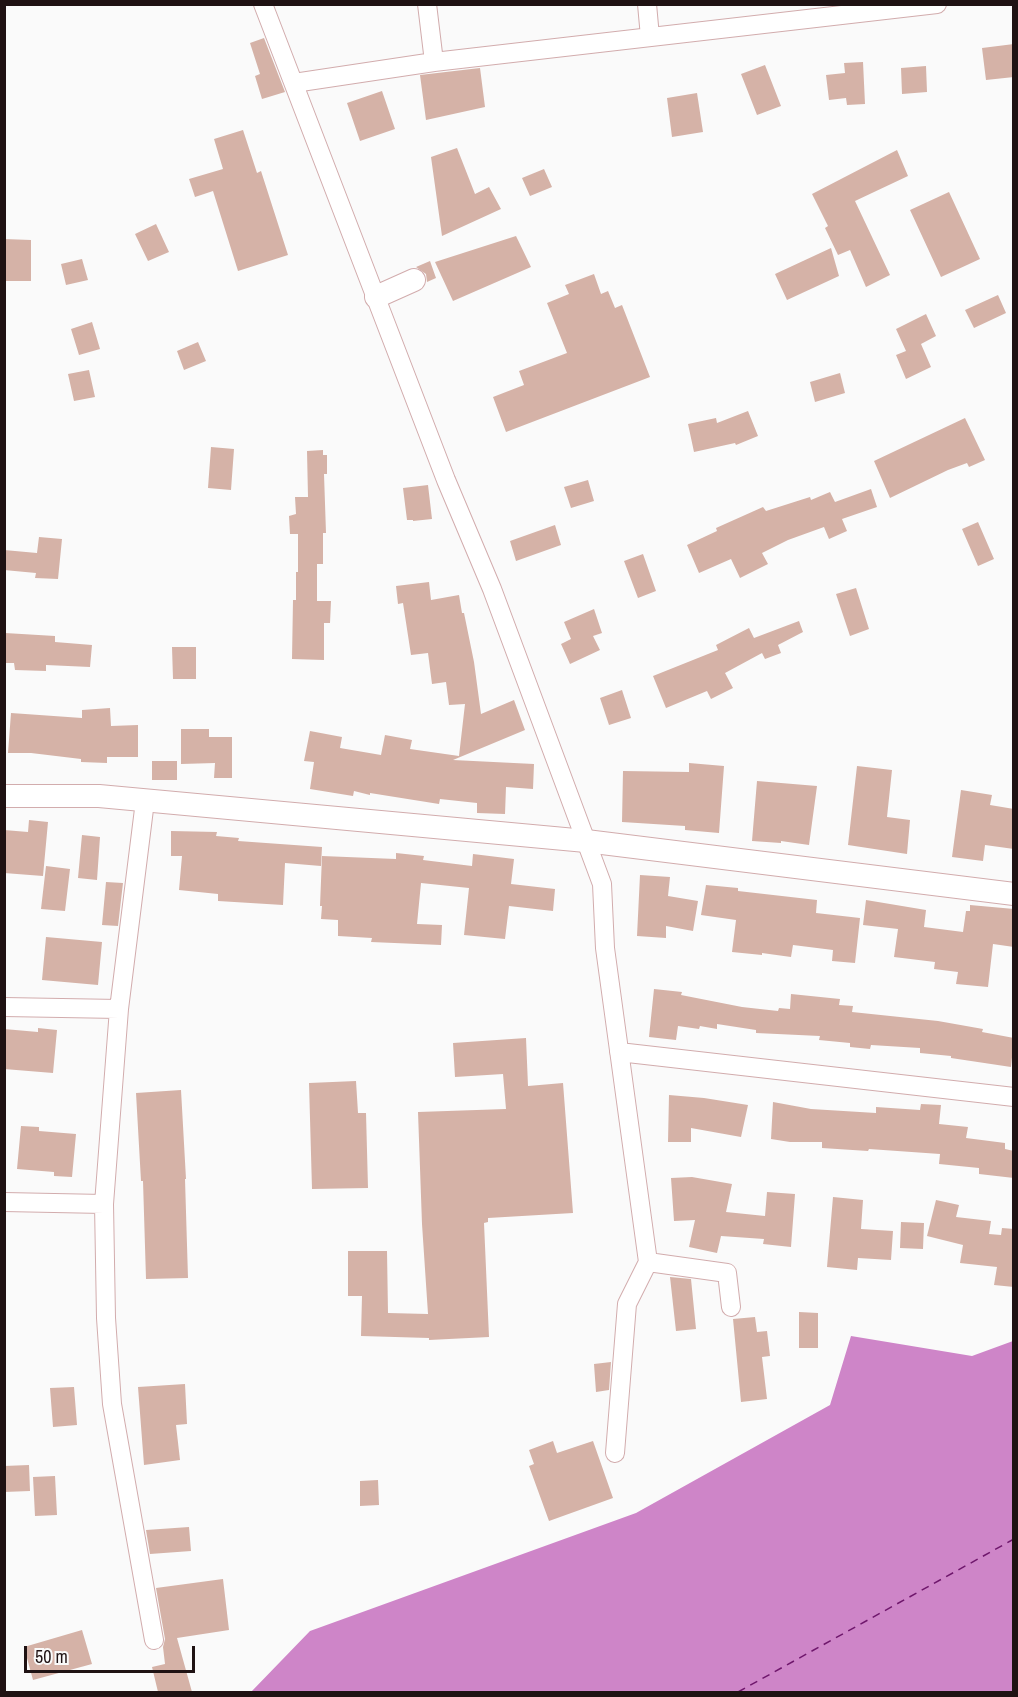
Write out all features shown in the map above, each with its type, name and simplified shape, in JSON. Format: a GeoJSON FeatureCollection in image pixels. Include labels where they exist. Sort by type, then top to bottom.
{"type":"FeatureCollection","features":[{"type":"Feature","properties":{"kind":"street"},"geometry":{"type":"LineString","coordinates":[[263,4],[446,480],[492,589],[602,884],[605,948],[648,1262],[627,1304],[615,1453]]}},
{"type":"Feature","properties":{"kind":"street"},"geometry":{"type":"LineString","coordinates":[[427,4],[434,62]]}},
{"type":"Feature","properties":{"kind":"street"},"geometry":{"type":"LineString","coordinates":[[646,4],[650,38]]}},
{"type":"Feature","properties":{"kind":"street"},"geometry":{"type":"LineString","coordinates":[[294,83],[434,62],[650,38],[881,8],[938,4]]}},
{"type":"Feature","properties":{"kind":"street"},"geometry":{"type":"LineString","coordinates":[[376,297],[414,280]]}},
{"type":"Feature","properties":{"kind":"street"},"geometry":{"type":"LineString","coordinates":[[4,796],[99,796],[586,841],[1014,894]]}},
{"type":"Feature","properties":{"kind":"street"},"geometry":{"type":"LineString","coordinates":[[145,801],[119,1009],[104,1204],[106,1318],[112,1404],[154,1640]]}},
{"type":"Feature","properties":{"kind":"street"},"geometry":{"type":"LineString","coordinates":[[4,1007],[119,1009]]}},
{"type":"Feature","properties":{"kind":"street"},"geometry":{"type":"LineString","coordinates":[[619,1052],[1014,1097]]}},
{"type":"Feature","properties":{"kind":"street"},"geometry":{"type":"LineString","coordinates":[[4,1202],[104,1204]]}},
{"type":"Feature","properties":{"kind":"street"},"geometry":{"type":"LineString","coordinates":[[648,1262],[727,1273],[731,1307]]}},
{"type":"Feature","properties":{"kind":"shaded area"},"geometry":{"type":"Polygon","coordinates":[[[851,1336],[972,1356],[1013,1341],[1013,1692],[251,1692],[310,1631],[636,1513],[830,1405],[851,1336]]]}},
{"type":"Feature","properties":{"kind":"building"},"geometry":{"type":"Polygon","coordinates":[[[264,38],[285,92],[262,99],[255,76],[260,74],[250,43],[264,38]]]}},
{"type":"Feature","properties":{"kind":"building"},"geometry":{"type":"Polygon","coordinates":[[[1014,44],[1014,77],[986,80],[982,48],[1014,44]]]}},
{"type":"Feature","properties":{"kind":"building"},"geometry":{"type":"Polygon","coordinates":[[[863,62],[865,104],[847,105],[846,98],[829,100],[826,75],[845,73],[844,63],[863,62]]]}},
{"type":"Feature","properties":{"kind":"building"},"geometry":{"type":"Polygon","coordinates":[[[765,65],[781,106],[757,115],[741,74],[765,65]]]}},
{"type":"Feature","properties":{"kind":"building"},"geometry":{"type":"Polygon","coordinates":[[[926,66],[927,92],[902,94],[901,68],[926,66]]]}},
{"type":"Feature","properties":{"kind":"building"},"geometry":{"type":"Polygon","coordinates":[[[480,68],[485,107],[426,120],[420,75],[480,68]]]}},
{"type":"Feature","properties":{"kind":"building"},"geometry":{"type":"Polygon","coordinates":[[[382,91],[395,129],[360,141],[347,103],[382,91]]]}},
{"type":"Feature","properties":{"kind":"building"},"geometry":{"type":"Polygon","coordinates":[[[697,93],[703,132],[672,137],[667,98],[697,93]]]}},
{"type":"Feature","properties":{"kind":"building"},"geometry":{"type":"Polygon","coordinates":[[[243,130],[257,173],[261,171],[288,255],[238,271],[213,191],[195,197],[189,179],[223,169],[214,139],[243,130]]]}},
{"type":"Feature","properties":{"kind":"building"},"geometry":{"type":"Polygon","coordinates":[[[457,148],[475,194],[489,187],[501,209],[442,236],[431,157],[457,148]]]}},
{"type":"Feature","properties":{"kind":"building"},"geometry":{"type":"Polygon","coordinates":[[[897,150],[908,176],[855,201],[890,275],[866,287],[850,250],[838,255],[825,228],[828,226],[812,194],[897,150]]]}},
{"type":"Feature","properties":{"kind":"building"},"geometry":{"type":"Polygon","coordinates":[[[544,169],[552,187],[530,196],[522,178],[544,169]]]}},
{"type":"Feature","properties":{"kind":"building"},"geometry":{"type":"Polygon","coordinates":[[[949,192],[980,259],[941,277],[910,210],[949,192]]]}},
{"type":"Feature","properties":{"kind":"building"},"geometry":{"type":"Polygon","coordinates":[[[156,224],[169,252],[148,261],[135,234],[156,224]]]}},
{"type":"Feature","properties":{"kind":"building"},"geometry":{"type":"Polygon","coordinates":[[[516,236],[531,267],[453,301],[435,262],[516,236]]]}},
{"type":"Feature","properties":{"kind":"building"},"geometry":{"type":"Polygon","coordinates":[[[4,239],[31,240],[31,281],[4,281],[4,239]]]}},
{"type":"Feature","properties":{"kind":"building"},"geometry":{"type":"Polygon","coordinates":[[[831,248],[839,276],[787,300],[775,274],[831,248]]]}},
{"type":"Feature","properties":{"kind":"building"},"geometry":{"type":"Polygon","coordinates":[[[82,259],[88,280],[66,285],[61,264],[82,259]]]}},
{"type":"Feature","properties":{"kind":"building"},"geometry":{"type":"Polygon","coordinates":[[[430,261],[436,278],[427,282],[426,274],[416,267],[430,261]]]}},
{"type":"Feature","properties":{"kind":"building"},"geometry":{"type":"Polygon","coordinates":[[[594,274],[601,294],[608,291],[615,308],[622,305],[650,377],[506,432],[493,397],[524,385],[519,371],[567,353],[547,303],[569,294],[565,285],[594,274]]]}},
{"type":"Feature","properties":{"kind":"building"},"geometry":{"type":"Polygon","coordinates":[[[998,295],[1006,313],[974,328],[965,310],[998,295]]]}},
{"type":"Feature","properties":{"kind":"building"},"geometry":{"type":"Polygon","coordinates":[[[926,314],[936,336],[921,344],[931,367],[906,379],[896,355],[906,351],[896,329],[926,314]]]}},
{"type":"Feature","properties":{"kind":"building"},"geometry":{"type":"Polygon","coordinates":[[[92,322],[100,349],[79,355],[71,329],[92,322]]]}},
{"type":"Feature","properties":{"kind":"building"},"geometry":{"type":"Polygon","coordinates":[[[198,342],[206,361],[184,370],[177,351],[198,342]]]}},
{"type":"Feature","properties":{"kind":"building"},"geometry":{"type":"Polygon","coordinates":[[[89,370],[95,397],[74,401],[68,374],[89,370]]]}},
{"type":"Feature","properties":{"kind":"building"},"geometry":{"type":"Polygon","coordinates":[[[840,373],[845,393],[815,402],[810,382],[840,373]]]}},
{"type":"Feature","properties":{"kind":"building"},"geometry":{"type":"Polygon","coordinates":[[[748,411],[758,436],[736,445],[735,443],[694,452],[688,424],[716,418],[717,423],[748,411]]]}},
{"type":"Feature","properties":{"kind":"building"},"geometry":{"type":"Polygon","coordinates":[[[965,418],[985,460],[969,467],[967,463],[948,470],[890,498],[874,461],[965,418]]]}},
{"type":"Feature","properties":{"kind":"building"},"geometry":{"type":"Polygon","coordinates":[[[211,447],[234,449],[231,490],[208,488],[211,447]]]}},
{"type":"Feature","properties":{"kind":"building"},"geometry":{"type":"Polygon","coordinates":[[[323,450],[323,455],[327,455],[327,474],[324,474],[326,533],[323,533],[323,564],[317,564],[317,601],[331,601],[330,623],[324,623],[324,660],[292,659],[293,600],[296,600],[298,534],[290,534],[289,516],[296,514],[295,497],[308,497],[307,451],[323,450]]]}},
{"type":"Feature","properties":{"kind":"building"},"geometry":{"type":"Polygon","coordinates":[[[588,480],[594,501],[571,508],[564,487],[588,480]]]}},
{"type":"Feature","properties":{"kind":"building"},"geometry":{"type":"Polygon","coordinates":[[[428,485],[432,519],[407,520],[403,488],[428,485]]]}},
{"type":"Feature","properties":{"kind":"building"},"geometry":{"type":"Polygon","coordinates":[[[871,489],[877,507],[842,519],[847,531],[829,539],[824,527],[788,540],[762,553],[768,564],[740,578],[731,559],[699,573],[687,545],[717,531],[716,528],[763,507],[766,511],[810,497],[811,500],[830,492],[835,502],[871,489]]]}},
{"type":"Feature","properties":{"kind":"building"},"geometry":{"type":"Polygon","coordinates":[[[978,522],[994,559],[978,566],[962,529],[978,522]]]}},
{"type":"Feature","properties":{"kind":"building"},"geometry":{"type":"Polygon","coordinates":[[[555,525],[561,545],[516,561],[510,541],[555,525]]]}},
{"type":"Feature","properties":{"kind":"building"},"geometry":{"type":"Polygon","coordinates":[[[39,537],[62,539],[58,579],[35,578],[36,573],[4,570],[4,550],[37,553],[39,537]]]}},
{"type":"Feature","properties":{"kind":"building"},"geometry":{"type":"Polygon","coordinates":[[[643,554],[656,591],[638,598],[624,561],[643,554]]]}},
{"type":"Feature","properties":{"kind":"building"},"geometry":{"type":"Polygon","coordinates":[[[429,582],[431,600],[459,595],[474,662],[481,714],[514,700],[525,730],[453,760],[534,764],[533,789],[506,787],[505,814],[477,813],[477,803],[440,799],[439,804],[354,791],[353,796],[310,789],[314,762],[304,761],[310,731],[342,737],[340,748],[381,755],[385,735],[412,740],[410,749],[459,756],[465,704],[449,705],[446,682],[432,684],[428,653],[411,655],[403,603],[398,604],[396,586],[429,582]]]}},
{"type":"Feature","properties":{"kind":"building"},"geometry":{"type":"Polygon","coordinates":[[[856,588],[869,629],[850,636],[836,594],[856,588]]]}},
{"type":"Feature","properties":{"kind":"building"},"geometry":{"type":"Polygon","coordinates":[[[594,609],[602,633],[593,636],[600,650],[570,664],[561,644],[571,639],[564,622],[594,609]]]}},
{"type":"Feature","properties":{"kind":"building"},"geometry":{"type":"Polygon","coordinates":[[[799,621],[803,632],[778,645],[781,653],[765,659],[762,653],[725,673],[733,688],[711,699],[707,691],[666,708],[653,676],[718,650],[716,645],[749,628],[754,638],[799,621]]]}},
{"type":"Feature","properties":{"kind":"building"},"geometry":{"type":"Polygon","coordinates":[[[5,633],[55,636],[55,642],[92,645],[90,667],[46,665],[46,671],[15,670],[14,663],[4,663],[5,633]]]}},
{"type":"Feature","properties":{"kind":"building"},"geometry":{"type":"Polygon","coordinates":[[[172,647],[196,647],[196,679],[173,679],[172,647]]]}},
{"type":"Feature","properties":{"kind":"building"},"geometry":{"type":"Polygon","coordinates":[[[622,690],[631,718],[609,725],[600,698],[622,690]]]}},
{"type":"Feature","properties":{"kind":"building"},"geometry":{"type":"Polygon","coordinates":[[[110,708],[111,726],[138,725],[138,757],[107,757],[107,763],[81,762],[81,759],[31,753],[8,753],[11,713],[82,718],[82,710],[110,708]]]}},
{"type":"Feature","properties":{"kind":"building"},"geometry":{"type":"Polygon","coordinates":[[[181,729],[209,729],[209,737],[232,737],[232,778],[214,778],[215,763],[181,764],[181,729]]]}},
{"type":"Feature","properties":{"kind":"building"},"geometry":{"type":"Polygon","coordinates":[[[152,761],[177,761],[177,780],[152,780],[152,761]]]}},
{"type":"Feature","properties":{"kind":"building"},"geometry":{"type":"Polygon","coordinates":[[[689,763],[724,766],[719,833],[685,830],[685,826],[622,822],[623,771],[689,772],[689,763]]]}},
{"type":"Feature","properties":{"kind":"building"},"geometry":{"type":"Polygon","coordinates":[[[857,766],[892,770],[887,817],[910,820],[907,854],[848,845],[857,766]]]}},
{"type":"Feature","properties":{"kind":"building"},"geometry":{"type":"Polygon","coordinates":[[[757,781],[817,786],[809,845],[781,841],[781,843],[752,841],[757,781]]]}},
{"type":"Feature","properties":{"kind":"building"},"geometry":{"type":"Polygon","coordinates":[[[961,790],[992,795],[990,805],[1014,809],[1014,849],[985,845],[983,861],[952,857],[961,790]]]}},
{"type":"Feature","properties":{"kind":"building"},"geometry":{"type":"Polygon","coordinates":[[[29,820],[48,822],[43,876],[4,873],[4,830],[28,832],[29,820]]]}},
{"type":"Feature","properties":{"kind":"building"},"geometry":{"type":"Polygon","coordinates":[[[171,831],[217,832],[216,836],[239,838],[238,841],[322,847],[321,866],[285,863],[283,905],[218,901],[218,894],[179,890],[182,856],[171,856],[171,831]]]}},
{"type":"Feature","properties":{"kind":"building"},"geometry":{"type":"Polygon","coordinates":[[[82,835],[100,837],[97,880],[78,878],[82,835]]]}},
{"type":"Feature","properties":{"kind":"building"},"geometry":{"type":"Polygon","coordinates":[[[396,853],[424,856],[423,860],[472,866],[473,854],[514,859],[511,884],[555,889],[553,911],[509,906],[505,939],[464,935],[469,888],[421,883],[417,924],[442,925],[441,945],[371,942],[372,938],[338,936],[338,920],[321,919],[322,856],[396,859],[396,853]]]}},
{"type":"Feature","properties":{"kind":"building"},"geometry":{"type":"Polygon","coordinates":[[[46,866],[70,869],[65,911],[41,909],[46,866]]]}},
{"type":"Feature","properties":{"kind":"building"},"geometry":{"type":"Polygon","coordinates":[[[640,875],[670,877],[668,896],[698,901],[693,931],[666,926],[666,938],[637,936],[640,875]]]}},
{"type":"Feature","properties":{"kind":"building"},"geometry":{"type":"Polygon","coordinates":[[[106,882],[123,883],[118,926],[102,925],[106,882]]]}},
{"type":"Feature","properties":{"kind":"building"},"geometry":{"type":"Polygon","coordinates":[[[706,885],[817,900],[816,913],[860,918],[855,963],[832,961],[833,950],[793,945],[791,957],[732,952],[736,920],[701,915],[706,885]]]}},
{"type":"Feature","properties":{"kind":"building"},"geometry":{"type":"Polygon","coordinates":[[[866,900],[926,910],[924,927],[963,932],[966,911],[970,911],[970,905],[1014,909],[1014,947],[993,944],[988,987],[956,984],[958,972],[934,969],[935,962],[894,957],[898,929],[863,925],[866,900]]]}},
{"type":"Feature","properties":{"kind":"building"},"geometry":{"type":"Polygon","coordinates":[[[46,937],[102,942],[98,985],[42,980],[46,937]]]}},
{"type":"Feature","properties":{"kind":"building"},"geometry":{"type":"Polygon","coordinates":[[[654,989],[682,992],[681,995],[742,1007],[778,1011],[779,1008],[790,1009],[791,994],[840,999],[839,1005],[853,1006],[852,1012],[938,1021],[983,1029],[982,1032],[1014,1038],[1011,1067],[920,1053],[920,1048],[871,1045],[870,1049],[850,1047],[850,1043],[819,1040],[820,1036],[756,1033],[756,1030],[717,1024],[717,1029],[678,1026],[676,1040],[649,1037],[654,989]]]}},
{"type":"Feature","properties":{"kind":"building"},"geometry":{"type":"Polygon","coordinates":[[[38,1028],[57,1030],[53,1073],[4,1069],[4,1029],[38,1032],[38,1028]]]}},
{"type":"Feature","properties":{"kind":"building"},"geometry":{"type":"Polygon","coordinates":[[[526,1038],[528,1086],[563,1083],[573,1213],[488,1218],[488,1222],[484,1223],[489,1337],[429,1340],[429,1338],[361,1336],[362,1296],[348,1296],[348,1251],[387,1251],[388,1313],[428,1314],[418,1112],[506,1109],[503,1074],[455,1077],[453,1043],[526,1038]]]}},
{"type":"Feature","properties":{"kind":"building"},"geometry":{"type":"Polygon","coordinates":[[[356,1081],[358,1113],[366,1113],[368,1188],[312,1189],[309,1083],[356,1081]]]}},
{"type":"Feature","properties":{"kind":"building"},"geometry":{"type":"Polygon","coordinates":[[[181,1090],[188,1278],[146,1279],[143,1181],[141,1181],[136,1093],[181,1090]]]}},
{"type":"Feature","properties":{"kind":"building"},"geometry":{"type":"Polygon","coordinates":[[[669,1095],[748,1105],[741,1137],[691,1128],[691,1142],[668,1142],[669,1095]]]}},
{"type":"Feature","properties":{"kind":"building"},"geometry":{"type":"Polygon","coordinates":[[[773,1102],[811,1109],[876,1113],[876,1107],[920,1110],[921,1104],[941,1105],[939,1124],[968,1127],[966,1138],[1005,1143],[1005,1149],[1014,1151],[1014,1178],[979,1174],[979,1168],[939,1164],[940,1154],[822,1148],[822,1142],[790,1142],[771,1139],[773,1102]]]}},
{"type":"Feature","properties":{"kind":"building"},"geometry":{"type":"Polygon","coordinates":[[[21,1126],[39,1127],[39,1131],[76,1134],[72,1177],[54,1176],[54,1172],[17,1169],[21,1126]]]}},
{"type":"Feature","properties":{"kind":"building"},"geometry":{"type":"Polygon","coordinates":[[[692,1177],[732,1184],[726,1212],[765,1216],[767,1192],[795,1194],[791,1247],[763,1244],[764,1239],[721,1236],[717,1253],[689,1247],[695,1220],[674,1221],[671,1178],[692,1177]]]}},
{"type":"Feature","properties":{"kind":"building"},"geometry":{"type":"Polygon","coordinates":[[[833,1197],[863,1200],[861,1229],[893,1231],[891,1260],[858,1258],[857,1270],[827,1267],[833,1197]]]}},
{"type":"Feature","properties":{"kind":"building"},"geometry":{"type":"Polygon","coordinates":[[[936,1200],[959,1205],[956,1217],[991,1221],[989,1234],[1001,1235],[1002,1228],[1014,1229],[1014,1287],[994,1285],[997,1267],[960,1263],[963,1245],[927,1236],[936,1200]]]}},
{"type":"Feature","properties":{"kind":"building"},"geometry":{"type":"Polygon","coordinates":[[[901,1222],[924,1223],[923,1249],[900,1248],[901,1222]]]}},
{"type":"Feature","properties":{"kind":"building"},"geometry":{"type":"Polygon","coordinates":[[[670,1277],[691,1279],[696,1329],[676,1331],[670,1277]]]}},
{"type":"Feature","properties":{"kind":"building"},"geometry":{"type":"Polygon","coordinates":[[[799,1312],[818,1313],[818,1348],[799,1348],[799,1312]]]}},
{"type":"Feature","properties":{"kind":"building"},"geometry":{"type":"Polygon","coordinates":[[[755,1317],[757,1332],[767,1331],[770,1356],[762,1357],[767,1399],[741,1402],[733,1319],[755,1317]]]}},
{"type":"Feature","properties":{"kind":"building"},"geometry":{"type":"Polygon","coordinates":[[[611,1362],[609,1390],[596,1392],[594,1364],[611,1362]]]}},
{"type":"Feature","properties":{"kind":"building"},"geometry":{"type":"Polygon","coordinates":[[[185,1384],[187,1424],[176,1425],[180,1460],[144,1465],[138,1387],[185,1384]]]}},
{"type":"Feature","properties":{"kind":"building"},"geometry":{"type":"Polygon","coordinates":[[[74,1387],[77,1425],[53,1427],[50,1388],[74,1387]]]}},
{"type":"Feature","properties":{"kind":"building"},"geometry":{"type":"Polygon","coordinates":[[[553,1441],[557,1453],[593,1441],[613,1498],[549,1521],[529,1466],[534,1464],[529,1450],[553,1441]]]}},
{"type":"Feature","properties":{"kind":"building"},"geometry":{"type":"Polygon","coordinates":[[[29,1465],[30,1491],[4,1492],[4,1466],[29,1465]]]}},
{"type":"Feature","properties":{"kind":"building"},"geometry":{"type":"Polygon","coordinates":[[[55,1476],[57,1515],[35,1516],[33,1477],[55,1476]]]}},
{"type":"Feature","properties":{"kind":"building"},"geometry":{"type":"Polygon","coordinates":[[[378,1480],[379,1505],[360,1506],[360,1481],[378,1480]]]}},
{"type":"Feature","properties":{"kind":"building"},"geometry":{"type":"Polygon","coordinates":[[[189,1527],[191,1551],[150,1554],[146,1530],[189,1527]]]}},
{"type":"Feature","properties":{"kind":"building"},"geometry":{"type":"Polygon","coordinates":[[[223,1579],[229,1630],[177,1638],[192,1692],[158,1692],[152,1667],[165,1664],[163,1647],[165,1639],[156,1588],[223,1579]]]}},
{"type":"Feature","properties":{"kind":"building"},"geometry":{"type":"Polygon","coordinates":[[[82,1630],[92,1664],[33,1680],[24,1647],[82,1630]]]}},
{"type":"Feature","properties":{"kind":"ferry route"},"geometry":{"type":"LineString","coordinates":[[738,1692],[1014,1539]]}}]}
